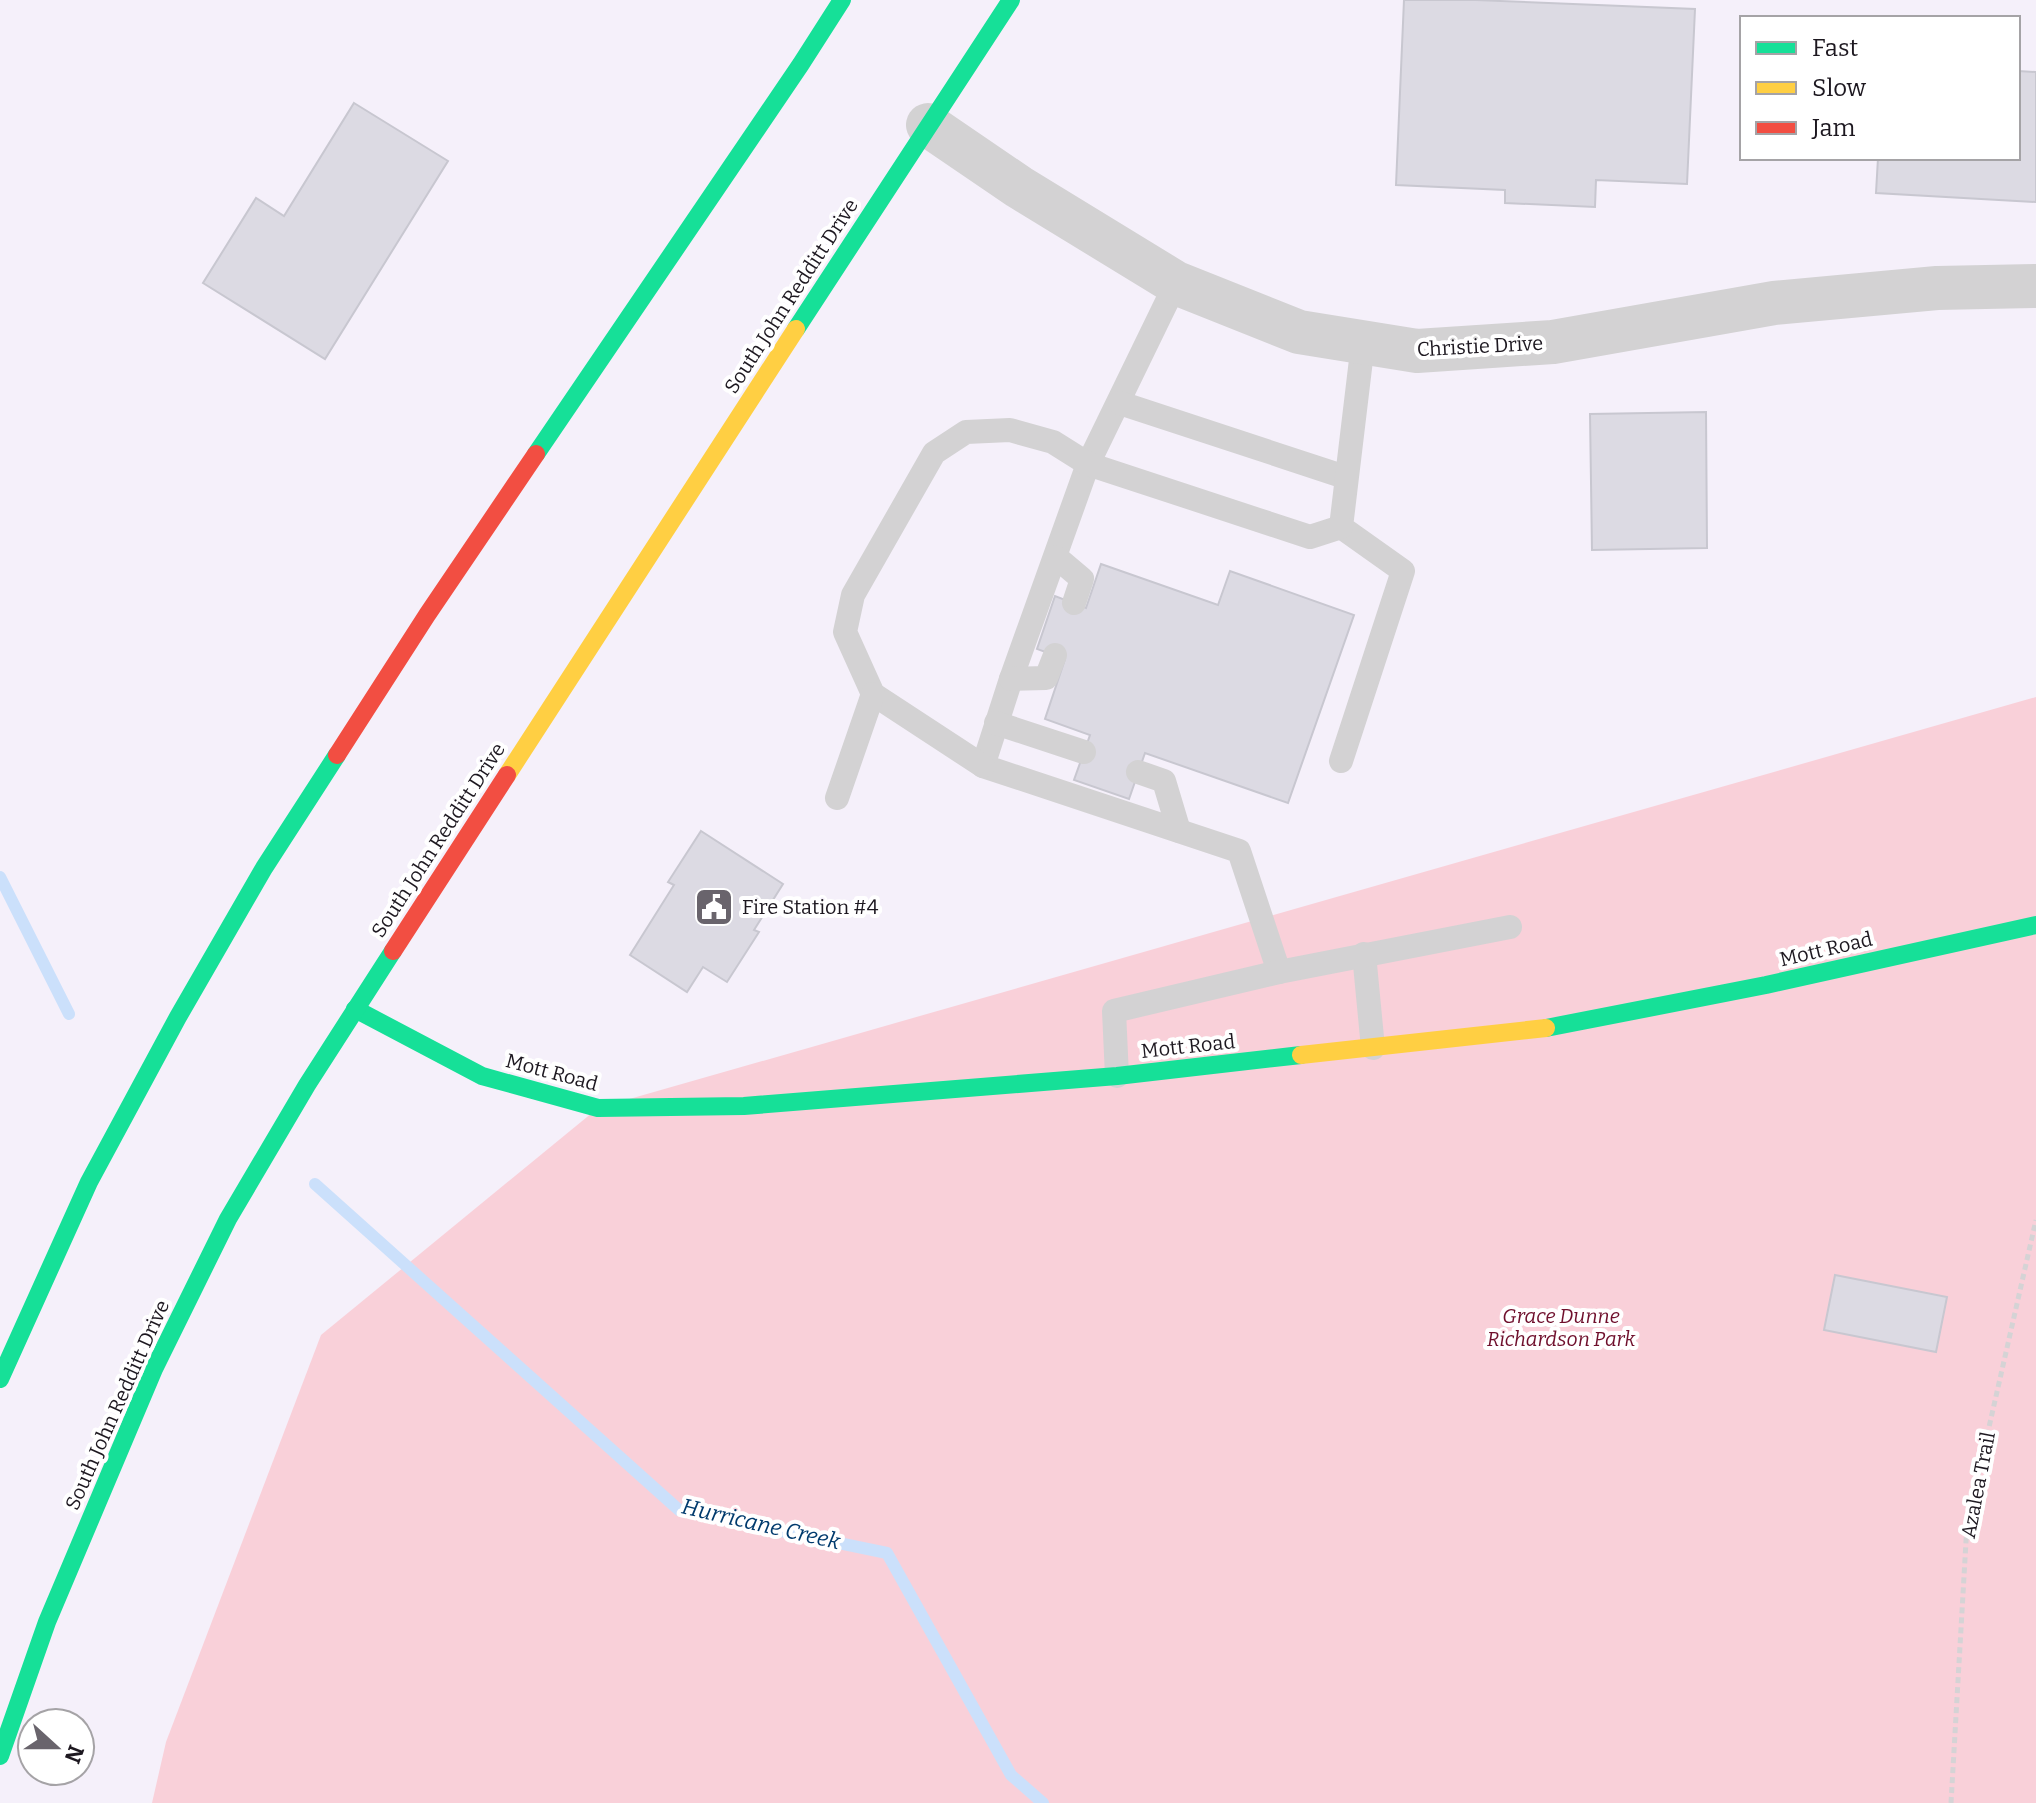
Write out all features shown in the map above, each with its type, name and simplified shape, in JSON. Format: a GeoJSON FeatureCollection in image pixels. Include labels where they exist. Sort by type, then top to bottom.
{"type":"FeatureCollection","features":[{"type":"Feature","properties":{"kind":"main road"},"geometry":{"type":"LineString","coordinates":[[0,1379],[89,1182],[178,1017],[264,868],[427,615],[842,0]]}},
{"type":"Feature","properties":{"kind":"main road","name":"South John Redditt Drive"},"geometry":{"type":"LineString","coordinates":[[0,1756],[47,1622],[154,1369],[228,1219],[355,1009],[1011,0]]}},
{"type":"Feature","properties":{"kind":"main road","name":"Mott Road"},"geometry":{"type":"LineString","coordinates":[[355,1009],[482,1076],[598,1108],[744,1106],[1117,1076],[1562,1026],[1766,985],[2036,925]]}},
{"type":"Feature","properties":{"kind":"street","name":"Christie Drive"},"geometry":{"type":"LineString","coordinates":[[928,125],[1019,187],[1176,283],[1299,332],[1417,351],[1553,342],[1774,303],[1937,288],[2036,286]]}},
{"type":"Feature","properties":{"kind":"lane"},"geometry":{"type":"LineString","coordinates":[[983,766],[1088,464],[1176,283]]}},
{"type":"Feature","properties":{"kind":"lane"},"geometry":{"type":"LineString","coordinates":[[1341,527],[1363,343]]}},
{"type":"Feature","properties":{"kind":"lane"},"geometry":{"type":"LineString","coordinates":[[1120,403],[1345,477]]}},
{"type":"Feature","properties":{"kind":"lane"},"geometry":{"type":"LineString","coordinates":[[1279,972],[1239,851],[983,766],[873,694],[845,632],[853,595],[934,453],[966,432],[1010,430],[1053,442],[1088,464],[1310,537],[1341,527]]}},
{"type":"Feature","properties":{"kind":"lane"},"geometry":{"type":"LineString","coordinates":[[1341,527],[1403,571],[1341,761]]}},
{"type":"Feature","properties":{"kind":"lane"},"geometry":{"type":"LineString","coordinates":[[1056,557],[1082,579],[1074,603]]}},
{"type":"Feature","properties":{"kind":"lane"},"geometry":{"type":"LineString","coordinates":[[1011,679],[1046,678],[1055,655]]}},
{"type":"Feature","properties":{"kind":"lane"},"geometry":{"type":"LineString","coordinates":[[837,798],[873,694]]}},
{"type":"Feature","properties":{"kind":"lane"},"geometry":{"type":"LineString","coordinates":[[996,723],[1084,752]]}},
{"type":"Feature","properties":{"kind":"lane"},"geometry":{"type":"LineString","coordinates":[[1138,772],[1164,781],[1179,831]]}},
{"type":"Feature","properties":{"kind":"lane"},"geometry":{"type":"LineString","coordinates":[[1117,1076],[1114,1011],[1279,972],[1510,927]]}},
{"type":"Feature","properties":{"kind":"lane"},"geometry":{"type":"LineString","coordinates":[[1364,954],[1373,1048]]}},
{"type":"Feature","properties":{"kind":"path","name":"Azalea Trail"},"geometry":{"type":"LineString","coordinates":[[1951,1803],[1967,1524],[2036,1220]]}},
{"type":"Feature","properties":{"kind":"green space","name":"Grace Dunne Richardson Park"},"geometry":{"type":"Polygon","coordinates":[[[2036,697],[2036,1803],[152,1803],[166,1742],[321,1335],[598,1108],[2036,697]]]}},
{"type":"Feature","properties":{"kind":"building"},"geometry":{"type":"Polygon","coordinates":[[[1404,0],[1695,9],[1687,184],[1596,180],[1595,207],[1505,203],[1505,190],[1396,185],[1404,0]]]}},
{"type":"Feature","properties":{"kind":"building"},"geometry":{"type":"Polygon","coordinates":[[[2020,71],[2036,72],[2036,202],[1876,193],[1878,160],[2020,160],[2020,71]]]}},
{"type":"Feature","properties":{"kind":"building"},"geometry":{"type":"Polygon","coordinates":[[[354,103],[448,161],[325,359],[203,283],[256,198],[284,216],[354,103]]]}},
{"type":"Feature","properties":{"kind":"building"},"geometry":{"type":"Polygon","coordinates":[[[1706,412],[1707,548],[1592,550],[1590,414],[1706,412]]]}},
{"type":"Feature","properties":{"kind":"building"},"geometry":{"type":"Polygon","coordinates":[[[1101,564],[1218,605],[1230,571],[1354,615],[1288,803],[1145,753],[1129,799],[1074,780],[1090,735],[1045,719],[1065,659],[1037,649],[1055,596],[1086,608],[1101,564]]]}},
{"type":"Feature","properties":{"kind":"building","name":"Fire Station #4"},"geometry":{"type":"Polygon","coordinates":[[[701,831],[783,884],[754,930],[759,932],[727,982],[703,967],[687,992],[630,955],[674,885],[668,882],[701,831]]]}},
{"type":"Feature","properties":{"kind":"building"},"geometry":{"type":"Polygon","coordinates":[[[1835,1275],[1947,1297],[1936,1352],[1824,1330],[1835,1275]]]}},
{"type":"Feature","properties":{"kind":"waterway","name":"Hurricane Creek"},"geometry":{"type":"LineString","coordinates":[[0,877],[69,1014]]}},
{"type":"Feature","properties":{"kind":"waterway","name":"Hurricane Creek"},"geometry":{"type":"LineString","coordinates":[[315,1184],[679,1510],[887,1553],[1011,1775],[1043,1803]]}},
{"type":"Feature","properties":{"kind":"traffic: fast"},"geometry":{"type":"LineString","coordinates":[[536,454],[842,0]]}},
{"type":"Feature","properties":{"kind":"traffic: fast"},"geometry":{"type":"LineString","coordinates":[[796,329],[1011,0]]}},
{"type":"Feature","properties":{"kind":"traffic: fast"},"geometry":{"type":"LineString","coordinates":[[0,1379],[89,1182],[178,1017],[264,868],[337,755]]}},
{"type":"Feature","properties":{"kind":"traffic: fast"},"geometry":{"type":"LineString","coordinates":[[1546,1028],[1766,985],[2036,925]]}},
{"type":"Feature","properties":{"kind":"traffic: fast"},"geometry":{"type":"LineString","coordinates":[[0,1756],[47,1622],[154,1369],[228,1219],[307,1085],[393,951]]}},
{"type":"Feature","properties":{"kind":"traffic: fast"},"geometry":{"type":"LineString","coordinates":[[355,1009],[482,1076],[598,1108],[744,1106],[1117,1076],[1301,1055]]}},
{"type":"Feature","properties":{"kind":"traffic: slow"},"geometry":{"type":"LineString","coordinates":[[507,775],[796,329]]}},
{"type":"Feature","properties":{"kind":"traffic: slow"},"geometry":{"type":"LineString","coordinates":[[1301,1055],[1546,1028]]}},
{"type":"Feature","properties":{"kind":"traffic: jam"},"geometry":{"type":"LineString","coordinates":[[337,755],[536,454]]}},
{"type":"Feature","properties":{"kind":"traffic: jam"},"geometry":{"type":"LineString","coordinates":[[393,951],[507,775]]}},
{"type":"Feature","properties":{"kind":"place","name":"Fire Station #4"},"geometry":{"type":"Point","coordinates":[714,907]}}]}
